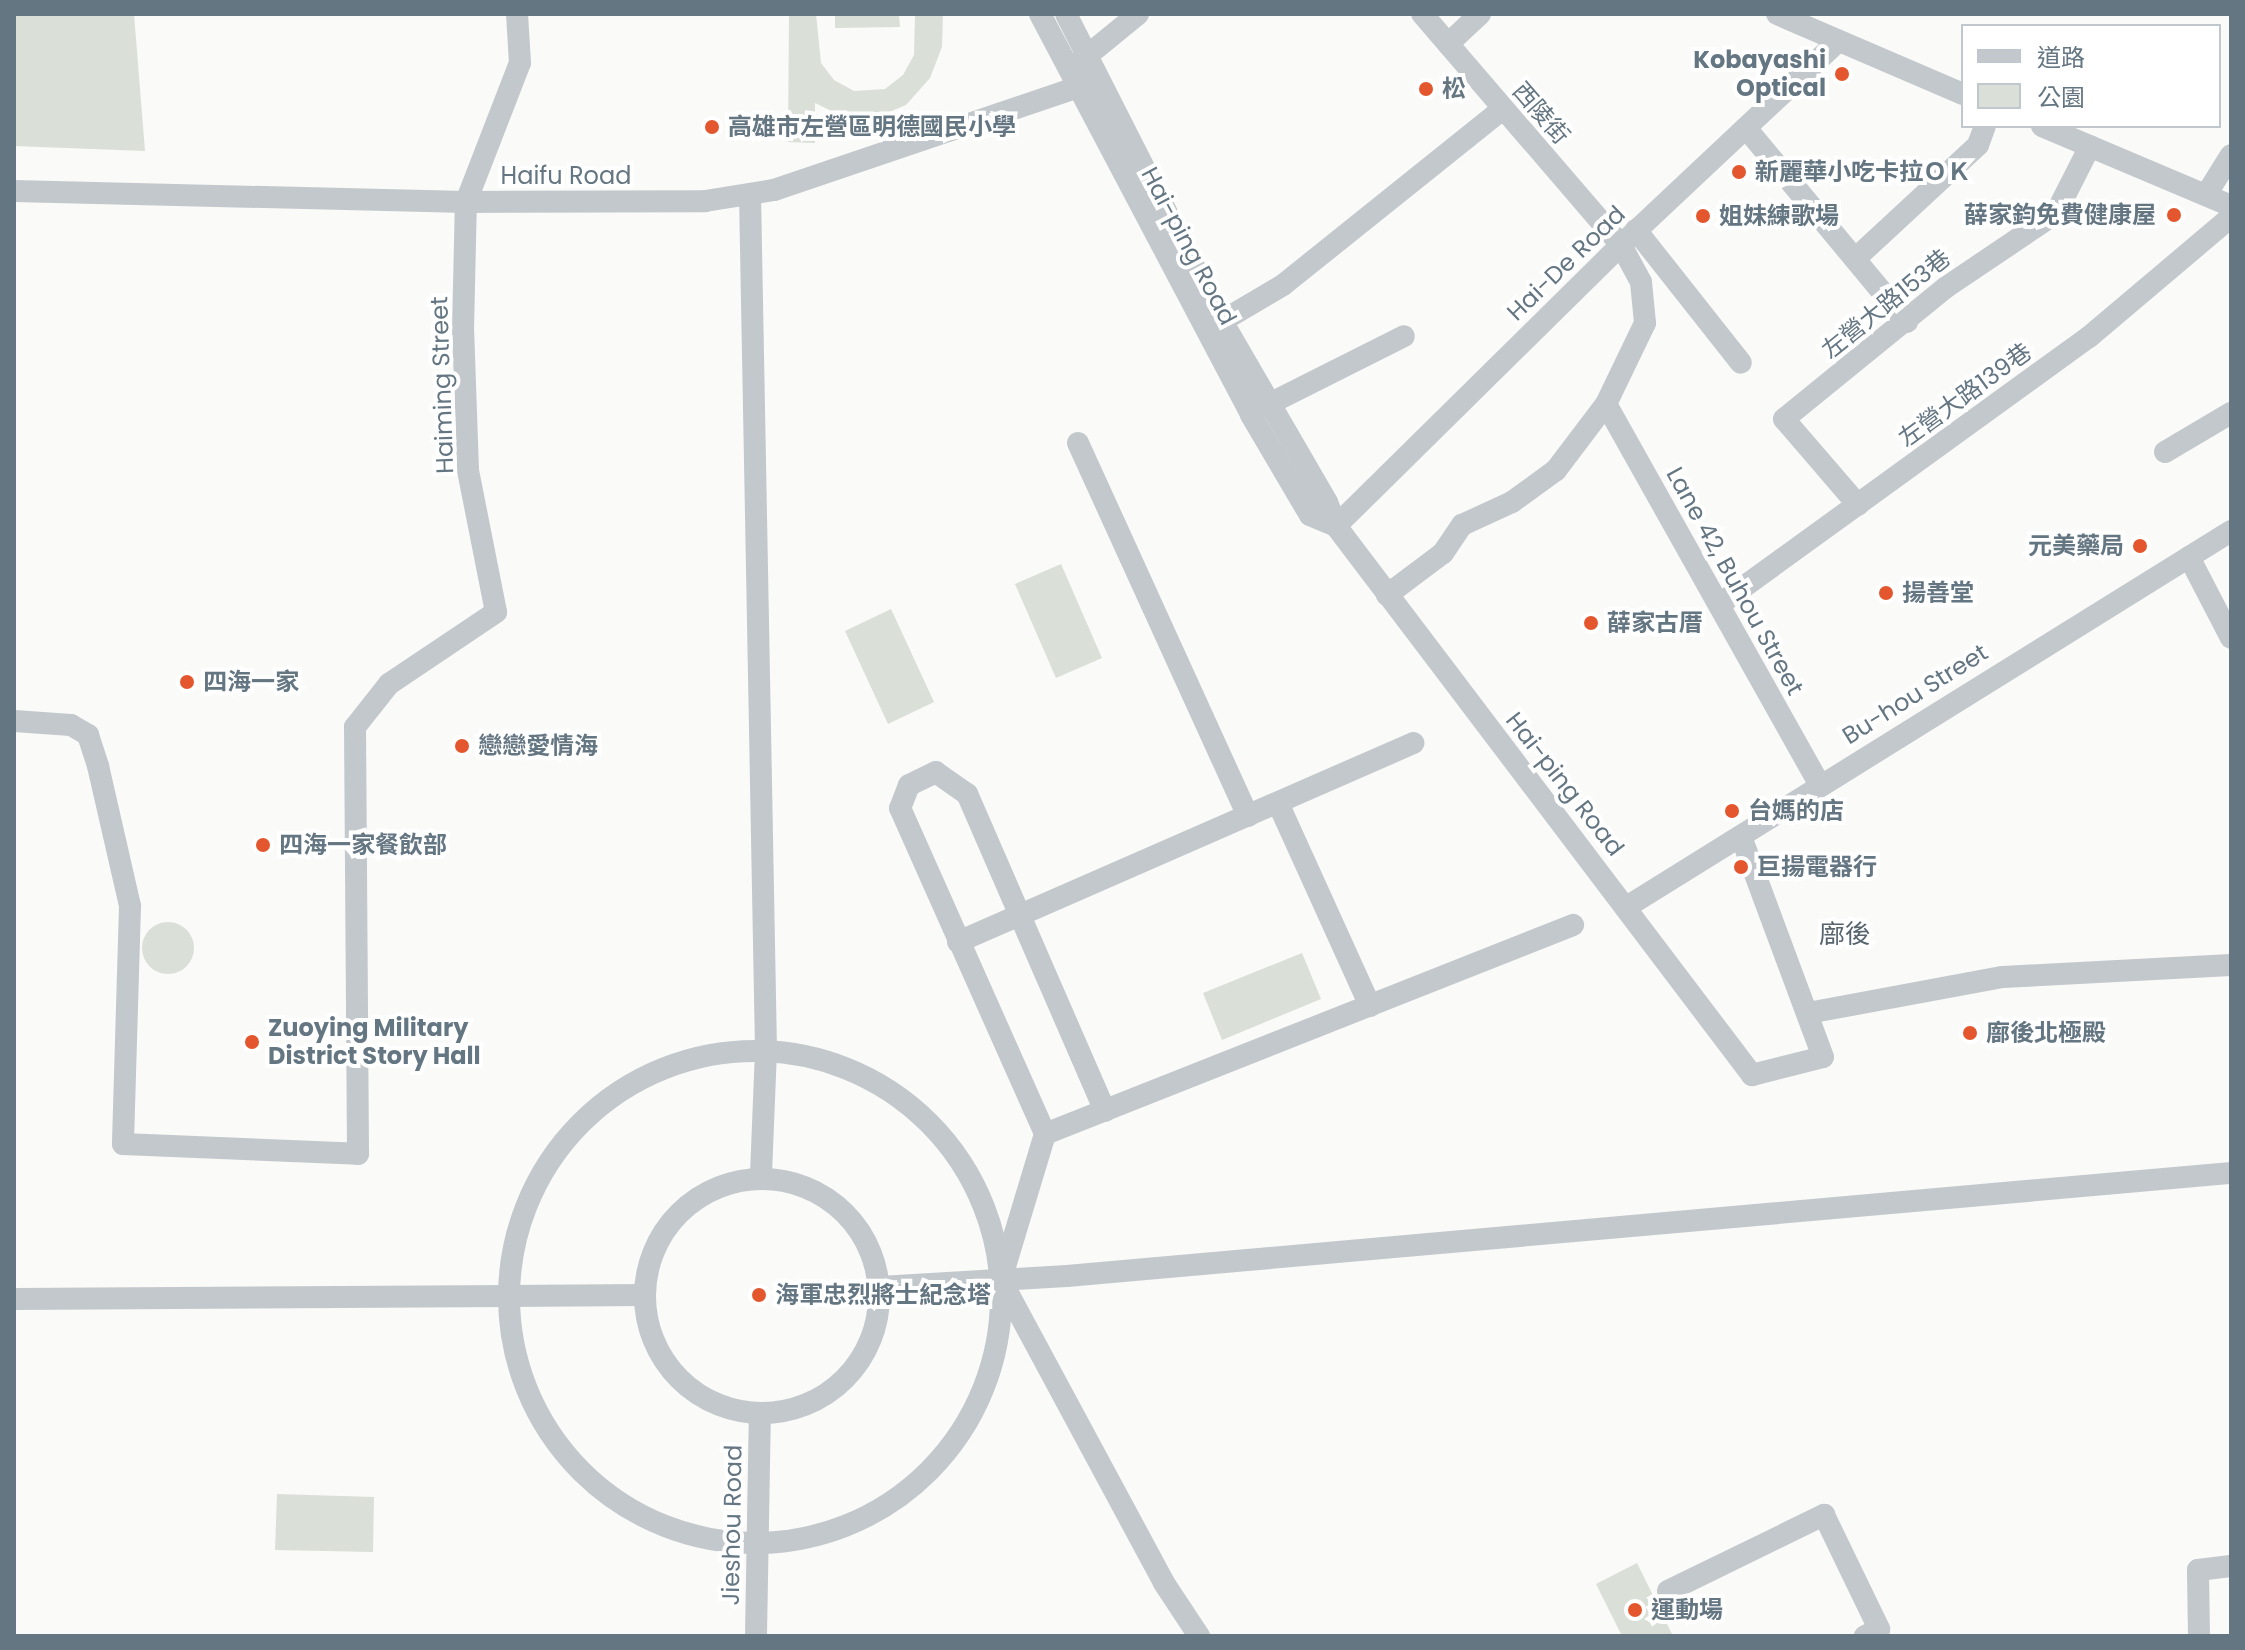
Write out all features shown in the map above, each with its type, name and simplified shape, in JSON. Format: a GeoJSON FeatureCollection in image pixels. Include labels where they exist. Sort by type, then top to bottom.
{"type":"FeatureCollection","features":[{"type":"Feature","properties":{"kind":"street","name":"Haiming Street"},"geometry":{"type":"LineString","coordinates":[[14,721],[71,725],[88,735],[98,766],[130,906],[123,1144],[358,1154],[355,727],[389,684],[496,612],[468,470],[463,330],[466,202],[520,63],[517,14]]}},
{"type":"Feature","properties":{"kind":"street","name":"Hai-ping Road"},"geometry":{"type":"LineString","coordinates":[[1040,14],[1078,63],[1099,80],[1213,327]]}},
{"type":"Feature","properties":{"kind":"street","name":"Hai-ping Road"},"geometry":{"type":"LineString","coordinates":[[1066,14],[1078,63],[1078,90],[1260,408],[1310,515],[1336,526],[1628,906],[1752,1075],[1823,1057],[1808,1013]]}},
{"type":"Feature","properties":{"kind":"street"},"geometry":{"type":"LineString","coordinates":[[1078,63],[1138,14]]}},
{"type":"Feature","properties":{"kind":"street","name":"西陵街"},"geometry":{"type":"LineString","coordinates":[[1422,14],[1503,109],[1628,238]]}},
{"type":"Feature","properties":{"kind":"street"},"geometry":{"type":"LineString","coordinates":[[1448,44],[1480,14]]}},
{"type":"Feature","properties":{"kind":"street"},"geometry":{"type":"LineString","coordinates":[[1777,14],[1961,93]]}},
{"type":"Feature","properties":{"kind":"street","name":"Hai-De Road"},"geometry":{"type":"LineString","coordinates":[[1336,526],[1628,238],[1837,42]]}},
{"type":"Feature","properties":{"kind":"street","name":"Haifu Road"},"geometry":{"type":"LineString","coordinates":[[14,191],[466,202],[705,201],[750,194],[1078,90],[1099,80]]}},
{"type":"Feature","properties":{"kind":"street"},"geometry":{"type":"LineString","coordinates":[[1213,327],[1283,285],[1503,109]]}},
{"type":"Feature","properties":{"kind":"street"},"geometry":{"type":"LineString","coordinates":[[1746,128],[1907,322]]}},
{"type":"Feature","properties":{"kind":"street"},"geometry":{"type":"LineString","coordinates":[[1856,258],[1978,145],[1984,128]]}},
{"type":"Feature","properties":{"kind":"street"},"geometry":{"type":"LineString","coordinates":[[2047,128],[2231,206]]}},
{"type":"Feature","properties":{"kind":"street","name":"左營大路153巷"},"geometry":{"type":"LineString","coordinates":[[1858,505],[1784,419],[2002,245],[2056,213],[2090,146]]}},
{"type":"Feature","properties":{"kind":"street"},"geometry":{"type":"LineString","coordinates":[[2206,195],[2231,155]]}},
{"type":"Feature","properties":{"kind":"street"},"geometry":{"type":"LineString","coordinates":[[750,194],[766,1050],[761,1177]]}},
{"type":"Feature","properties":{"kind":"street","name":"左營大路139巷"},"geometry":{"type":"LineString","coordinates":[[1720,604],[2089,337],[2231,217]]}},
{"type":"Feature","properties":{"kind":"street"},"geometry":{"type":"LineString","coordinates":[[1628,238],[1741,363]]}},
{"type":"Feature","properties":{"kind":"street"},"geometry":{"type":"LineString","coordinates":[[1387,595],[1443,553],[1462,525],[1512,502],[1556,470],[1606,404],[1645,323],[1641,282],[1628,238]]}},
{"type":"Feature","properties":{"kind":"street"},"geometry":{"type":"LineString","coordinates":[[1260,408],[1404,336]]}},
{"type":"Feature","properties":{"kind":"street","name":"Lane 42, Buhou Street"},"geometry":{"type":"LineString","coordinates":[[1606,404],[1819,784]]}},
{"type":"Feature","properties":{"kind":"street"},"geometry":{"type":"LineString","coordinates":[[2165,452],[2231,413]]}},
{"type":"Feature","properties":{"kind":"street"},"geometry":{"type":"LineString","coordinates":[[1078,443],[1248,816]]}},
{"type":"Feature","properties":{"kind":"street","name":"Bu-hou Street"},"geometry":{"type":"LineString","coordinates":[[1628,906],[1741,837],[1819,784],[2231,531]]}},
{"type":"Feature","properties":{"kind":"street"},"geometry":{"type":"LineString","coordinates":[[2189,557],[2231,638]]}},
{"type":"Feature","properties":{"kind":"street"},"geometry":{"type":"LineString","coordinates":[[958,942],[1413,743]]}},
{"type":"Feature","properties":{"kind":"street"},"geometry":{"type":"LineString","coordinates":[[1105,1111],[967,794],[936,772],[909,785],[900,808],[1042,1142],[1001,1280],[1164,1583],[1199,1636]]}},
{"type":"Feature","properties":{"kind":"street"},"geometry":{"type":"LineString","coordinates":[[1278,803],[1370,1006]]}},
{"type":"Feature","properties":{"kind":"street"},"geometry":{"type":"LineString","coordinates":[[1741,837],[1808,1013],[2003,977],[2231,965]]}},
{"type":"Feature","properties":{"kind":"street"},"geometry":{"type":"LineString","coordinates":[[1042,1142],[1105,1111],[1573,925]]}},
{"type":"Feature","properties":{"kind":"street"},"geometry":{"type":"LineString","coordinates":[[766,1050],[829,1062],[864,1075],[908,1103],[945,1139],[973,1182],[992,1230],[1001,1280],[998,1338],[983,1393],[954,1444],[925,1475],[868,1518],[814,1538],[757,1545],[672,1530],[632,1512],[596,1486],[541,1419],[519,1365],[509,1293],[526,1207],[571,1133],[603,1103],[653,1073],[722,1052],[766,1050]]}},
{"type":"Feature","properties":{"kind":"street"},"geometry":{"type":"LineString","coordinates":[[880,1287],[1001,1280],[2231,1173]]}},
{"type":"Feature","properties":{"kind":"street"},"geometry":{"type":"LineString","coordinates":[[761,1177],[806,1187],[828,1197],[854,1221],[871,1251],[880,1287],[871,1341],[838,1386],[814,1402],[760,1414],[730,1409],[678,1378],[659,1354],[644,1295],[650,1258],[667,1226],[684,1208],[725,1183],[761,1177]]}},
{"type":"Feature","properties":{"kind":"street"},"geometry":{"type":"LineString","coordinates":[[14,1299],[509,1293],[644,1295]]}},
{"type":"Feature","properties":{"kind":"street","name":"Jieshou Road"},"geometry":{"type":"LineString","coordinates":[[756,1636],[760,1414]]}},
{"type":"Feature","properties":{"kind":"street"},"geometry":{"type":"LineString","coordinates":[[1668,1591],[1824,1515],[1879,1629],[1865,1636]]}},
{"type":"Feature","properties":{"kind":"street"},"geometry":{"type":"LineString","coordinates":[[2199,1636],[2198,1570],[2231,1566]]}},
{"type":"Feature","properties":{"kind":"green space"},"geometry":{"type":"Polygon","coordinates":[[[14,14],[134,14],[145,151],[14,146],[14,14]]]}},
{"type":"Feature","properties":{"kind":"green space"},"geometry":{"type":"Polygon","coordinates":[[[789,14],[816,14],[821,63],[834,80],[854,91],[885,89],[903,75],[914,55],[915,14],[943,14],[942,47],[930,78],[906,105],[870,120],[846,118],[815,103],[815,143],[788,142],[789,14]]]}},
{"type":"Feature","properties":{"kind":"green space"},"geometry":{"type":"Polygon","coordinates":[[[835,14],[899,14],[900,27],[835,28],[835,14]]]}},
{"type":"Feature","properties":{"kind":"green space"},"geometry":{"type":"Polygon","coordinates":[[[1061,564],[1102,658],[1056,678],[1015,584],[1061,564]]]}},
{"type":"Feature","properties":{"kind":"green space"},"geometry":{"type":"Polygon","coordinates":[[[891,609],[934,702],[888,724],[845,631],[891,609]]]}},
{"type":"Feature","properties":{"kind":"green space"},"geometry":{"type":"Polygon","coordinates":[[[168,922],[186,930],[194,948],[186,966],[168,974],[150,966],[142,948],[150,930],[168,922]]]}},
{"type":"Feature","properties":{"kind":"green space"},"geometry":{"type":"Polygon","coordinates":[[[1302,953],[1321,999],[1222,1040],[1203,993],[1302,953]]]}},
{"type":"Feature","properties":{"kind":"green space"},"geometry":{"type":"Polygon","coordinates":[[[277,1494],[374,1497],[373,1552],[275,1550],[277,1494]]]}},
{"type":"Feature","properties":{"kind":"green space","name":"運動場"},"geometry":{"type":"Polygon","coordinates":[[[1637,1563],[1673,1636],[1622,1636],[1596,1584],[1637,1563]]]}},
{"type":"Feature","properties":{"kind":"place","name":"Kobayashi Optical"},"geometry":{"type":"Point","coordinates":[1842,74]}},
{"type":"Feature","properties":{"kind":"place","name":"松"},"geometry":{"type":"Point","coordinates":[1426,89]}},
{"type":"Feature","properties":{"kind":"place","name":"高雄市左營區明德國民小學"},"geometry":{"type":"Point","coordinates":[712,127]}},
{"type":"Feature","properties":{"kind":"place","name":"新麗華小吃卡拉ＯＫ"},"geometry":{"type":"Point","coordinates":[1739,172]}},
{"type":"Feature","properties":{"kind":"place","name":"薛家鈞免費健康屋"},"geometry":{"type":"Point","coordinates":[2174,215]}},
{"type":"Feature","properties":{"kind":"place","name":"姐妹練歌場"},"geometry":{"type":"Point","coordinates":[1703,216]}},
{"type":"Feature","properties":{"kind":"place","name":"元美藥局"},"geometry":{"type":"Point","coordinates":[2140,546]}},
{"type":"Feature","properties":{"kind":"place","name":"揚善堂"},"geometry":{"type":"Point","coordinates":[1886,593]}},
{"type":"Feature","properties":{"kind":"place","name":"薛家古厝"},"geometry":{"type":"Point","coordinates":[1591,623]}},
{"type":"Feature","properties":{"kind":"place","name":"四海一家"},"geometry":{"type":"Point","coordinates":[187,682]}},
{"type":"Feature","properties":{"kind":"place","name":"戀戀愛情海"},"geometry":{"type":"Point","coordinates":[462,746]}},
{"type":"Feature","properties":{"kind":"place","name":"台媽的店"},"geometry":{"type":"Point","coordinates":[1732,811]}},
{"type":"Feature","properties":{"kind":"place","name":"四海一家餐飲部"},"geometry":{"type":"Point","coordinates":[263,845]}},
{"type":"Feature","properties":{"kind":"place","name":"巨揚電器行"},"geometry":{"type":"Point","coordinates":[1741,867]}},
{"type":"Feature","properties":{"kind":"place","name":"廍後北極殿"},"geometry":{"type":"Point","coordinates":[1970,1033]}},
{"type":"Feature","properties":{"kind":"place","name":"Zuoying Military District Story Hall"},"geometry":{"type":"Point","coordinates":[252,1042]}},
{"type":"Feature","properties":{"kind":"place","name":"海軍忠烈將士紀念塔"},"geometry":{"type":"Point","coordinates":[759,1295]}},
{"type":"Feature","properties":{"kind":"place","name":"運動場"},"geometry":{"type":"Point","coordinates":[1635,1610]}},
{"type":"Feature","properties":{"kind":"district","name":"廍後"},"geometry":{"type":"Point","coordinates":[1845,935]}}]}
